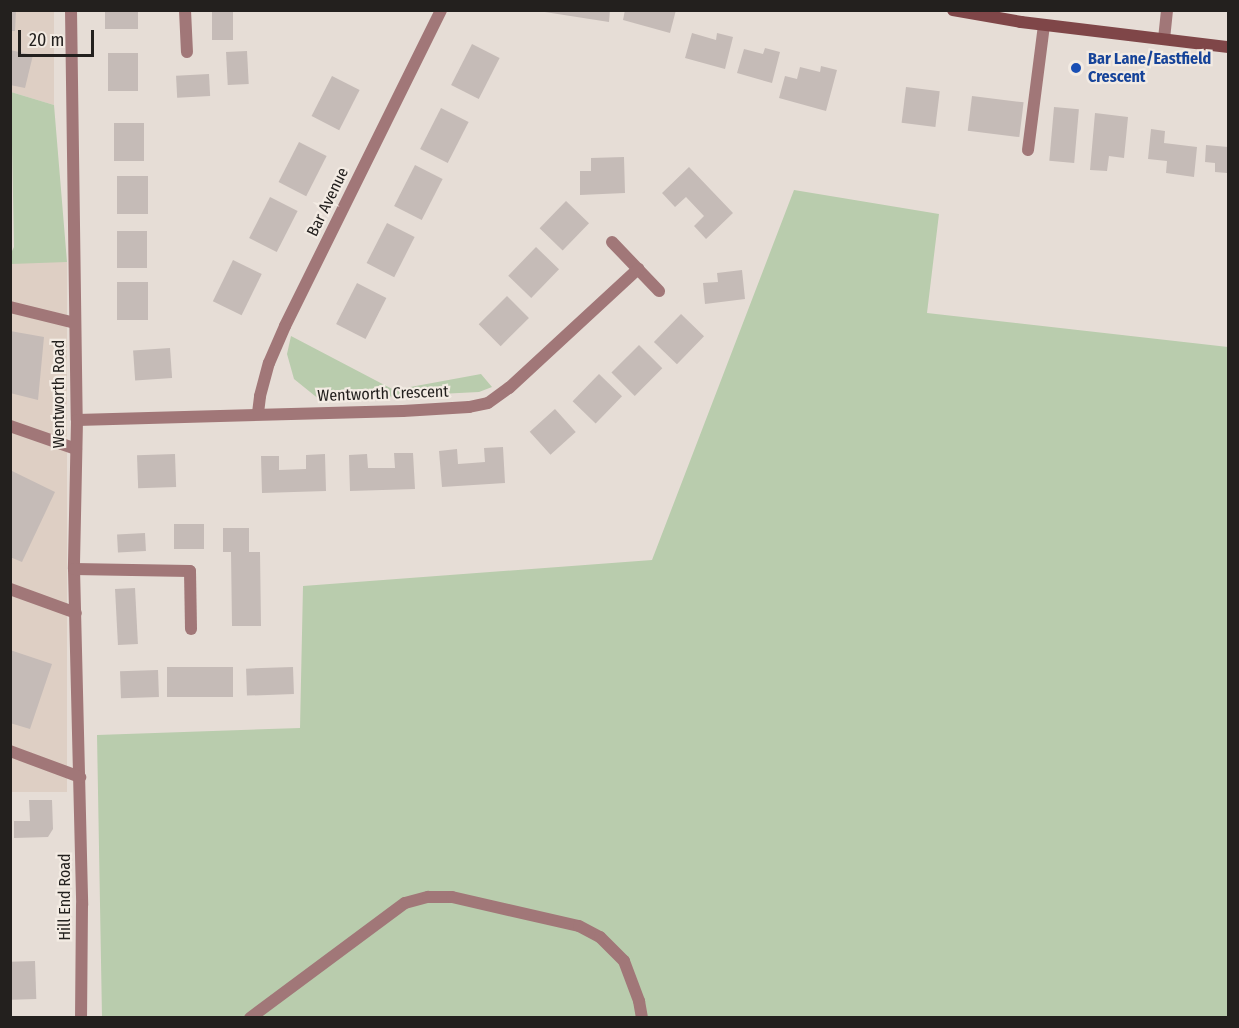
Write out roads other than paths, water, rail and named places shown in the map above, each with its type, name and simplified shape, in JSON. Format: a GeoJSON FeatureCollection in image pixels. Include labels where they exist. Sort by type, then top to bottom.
{"type":"FeatureCollection","features":[{"type":"Feature","properties":{"kind":"main road"},"geometry":{"type":"LineString","coordinates":[[953,10],[1044,25],[1228,46]]}},
{"type":"Feature","properties":{"kind":"street","name":"Wentworth Road"},"geometry":{"type":"LineString","coordinates":[[71,10],[76,420],[75,569],[80,777]]}},
{"type":"Feature","properties":{"kind":"street"},"geometry":{"type":"LineString","coordinates":[[185,10],[187,52]]}},
{"type":"Feature","properties":{"kind":"street","name":"Bar Avenue"},"geometry":{"type":"LineString","coordinates":[[258,413],[269,363],[285,326],[441,10]]}},
{"type":"Feature","properties":{"kind":"street"},"geometry":{"type":"LineString","coordinates":[[1164,39],[1167,10]]}},
{"type":"Feature","properties":{"kind":"street"},"geometry":{"type":"LineString","coordinates":[[1028,150],[1044,25]]}},
{"type":"Feature","properties":{"kind":"street"},"geometry":{"type":"LineString","coordinates":[[612,242],[659,291]]}},
{"type":"Feature","properties":{"kind":"street","name":"Wentworth Crescent"},"geometry":{"type":"LineString","coordinates":[[76,420],[258,413],[403,411],[469,407],[488,403],[509,388],[638,269]]}},
{"type":"Feature","properties":{"kind":"street"},"geometry":{"type":"LineString","coordinates":[[10,307],[75,323]]}},
{"type":"Feature","properties":{"kind":"street"},"geometry":{"type":"LineString","coordinates":[[10,426],[76,449]]}},
{"type":"Feature","properties":{"kind":"street"},"geometry":{"type":"LineString","coordinates":[[75,569],[190,571],[191,629]]}},
{"type":"Feature","properties":{"kind":"street"},"geometry":{"type":"LineString","coordinates":[[10,589],[76,613]]}},
{"type":"Feature","properties":{"kind":"street"},"geometry":{"type":"LineString","coordinates":[[10,751],[80,777]]}},
{"type":"Feature","properties":{"kind":"street","name":"Hill End Road"},"geometry":{"type":"LineString","coordinates":[[80,777],[81,1017]]}},
{"type":"Feature","properties":{"kind":"street"},"geometry":{"type":"LineString","coordinates":[[250,1017],[405,903],[428,897],[452,897],[579,926],[600,937],[624,961],[639,1001],[642,1017]]}},
{"type":"Feature","properties":{"kind":"place","name":"Bar Lane/Eastfield Crescent"},"geometry":{"type":"Point","coordinates":[1076,68]}}]}
